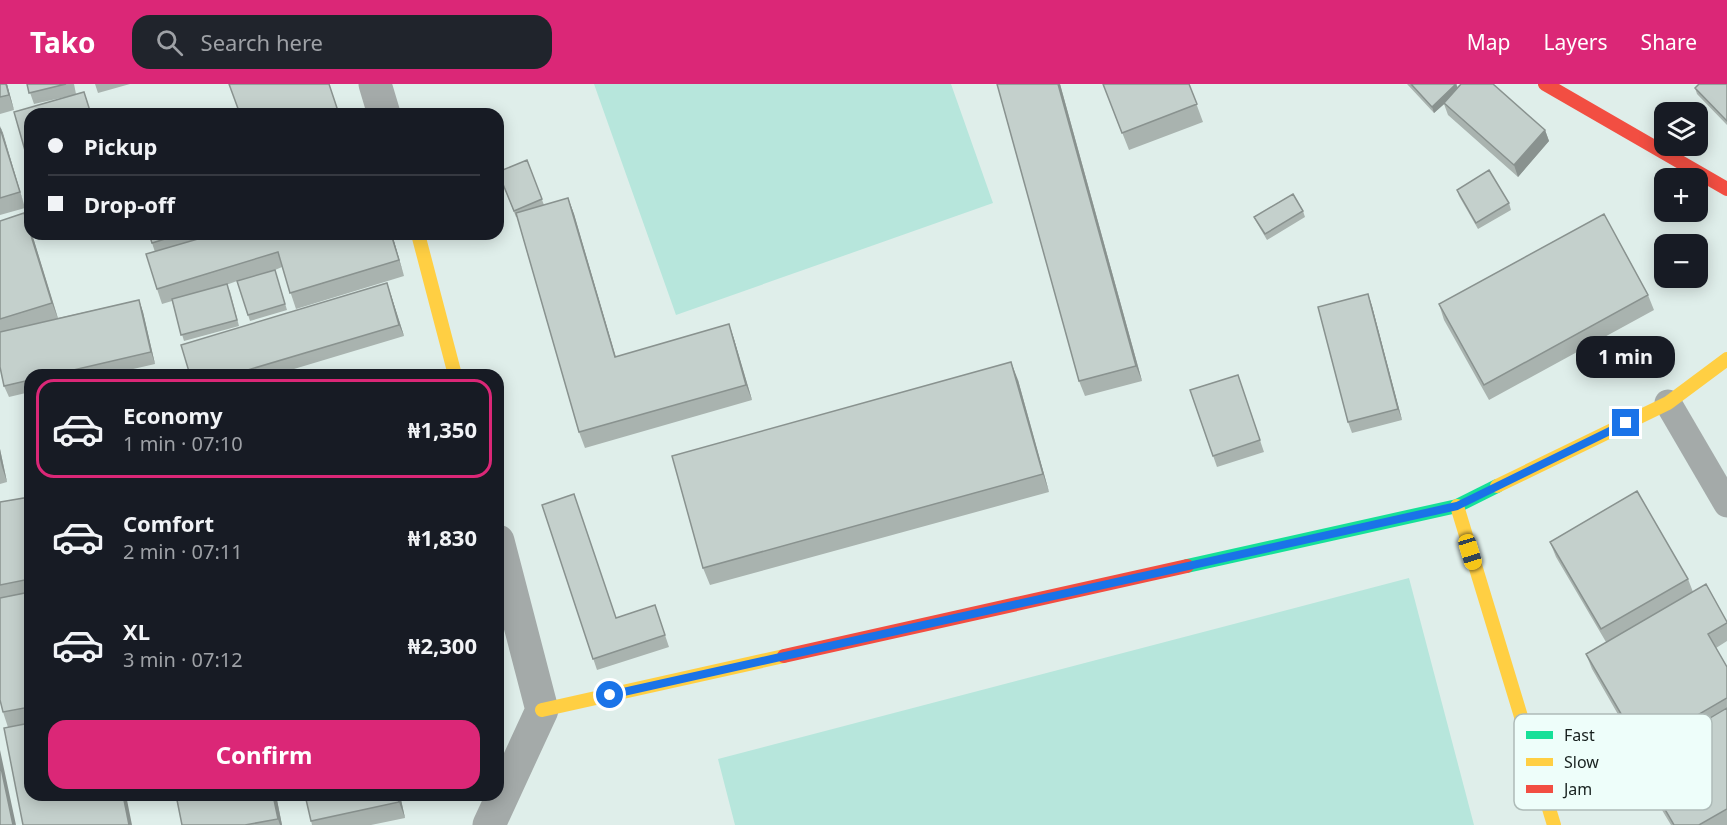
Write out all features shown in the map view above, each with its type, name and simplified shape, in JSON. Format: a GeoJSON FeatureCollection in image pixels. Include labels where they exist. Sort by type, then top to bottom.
{"type":"FeatureCollection","features":[{"type":"Feature","properties":{"kind":"street"},"geometry":{"type":"LineString","coordinates":[[375,84],[382,108]]}},
{"type":"Feature","properties":{"kind":"street"},"geometry":{"type":"LineString","coordinates":[[1545,84],[1727,189]]}},
{"type":"Feature","properties":{"kind":"street"},"geometry":{"type":"LineString","coordinates":[[420,240],[453,369]]}},
{"type":"Feature","properties":{"kind":"street"},"geometry":{"type":"LineString","coordinates":[[542,710],[1457,506],[1668,403],[1727,359]]}},
{"type":"Feature","properties":{"kind":"street"},"geometry":{"type":"LineString","coordinates":[[1457,506],[1520,714]]}},
{"type":"Feature","properties":{"kind":"street"},"geometry":{"type":"LineString","coordinates":[[504,564],[542,710],[504,792]]}},
{"type":"Feature","properties":{"kind":"street"},"geometry":{"type":"LineString","coordinates":[[489,825],[500,801]]}},
{"type":"Feature","properties":{"kind":"street"},"geometry":{"type":"LineString","coordinates":[[1549,810],[1554,825]]}},
{"type":"Feature","properties":{"kind":"lane"},"geometry":{"type":"LineString","coordinates":[[1668,403],[1727,504]]}},
{"type":"Feature","properties":{"kind":"green space"},"geometry":{"type":"Polygon","coordinates":[[[594,84],[951,84],[993,203],[676,315],[594,84]]]}},
{"type":"Feature","properties":{"kind":"green space"},"geometry":{"type":"Polygon","coordinates":[[[1409,578],[1474,825],[735,825],[718,759],[1409,578]]]}},
{"type":"Feature","properties":{"kind":"building"},"geometry":{"type":"Polygon","coordinates":[[[0,84],[6,84],[9,95],[0,97],[0,84]]]}},
{"type":"Feature","properties":{"kind":"building"},"geometry":{"type":"Polygon","coordinates":[[[27,84],[66,84],[29,93],[27,84]]]}},
{"type":"Feature","properties":{"kind":"building"},"geometry":{"type":"Polygon","coordinates":[[[229,84],[329,84],[337,108],[238,108],[229,84]]]}},
{"type":"Feature","properties":{"kind":"building"},"geometry":{"type":"Polygon","coordinates":[[[997,84],[1058,84],[1136,366],[1079,381],[997,84]]]}},
{"type":"Feature","properties":{"kind":"building"},"geometry":{"type":"Polygon","coordinates":[[[1103,84],[1189,84],[1197,104],[1122,133],[1103,84]]]}},
{"type":"Feature","properties":{"kind":"building"},"geometry":{"type":"Polygon","coordinates":[[[1411,84],[1456,84],[1432,107],[1411,84]]]}},
{"type":"Feature","properties":{"kind":"building"},"geometry":{"type":"Polygon","coordinates":[[[1461,84],[1493,84],[1545,130],[1514,165],[1444,103],[1461,84]]]}},
{"type":"Feature","properties":{"kind":"building"},"geometry":{"type":"Polygon","coordinates":[[[1699,84],[1727,84],[1727,121],[1695,88],[1699,84]]]}},
{"type":"Feature","properties":{"kind":"building"},"geometry":{"type":"Polygon","coordinates":[[[84,92],[89,108],[28,108],[84,92]]]}},
{"type":"Feature","properties":{"kind":"building"},"geometry":{"type":"Polygon","coordinates":[[[24,109],[24,147],[14,112],[24,109]]]}},
{"type":"Feature","properties":{"kind":"building"},"geometry":{"type":"Polygon","coordinates":[[[0,128],[20,192],[0,198],[0,128]]]}},
{"type":"Feature","properties":{"kind":"building"},"geometry":{"type":"Polygon","coordinates":[[[527,160],[542,199],[514,211],[504,187],[504,170],[527,160]]]}},
{"type":"Feature","properties":{"kind":"building"},"geometry":{"type":"Polygon","coordinates":[[[1489,170],[1509,203],[1476,223],[1457,190],[1489,170]]]}},
{"type":"Feature","properties":{"kind":"building"},"geometry":{"type":"Polygon","coordinates":[[[1293,194],[1303,211],[1265,234],[1254,217],[1293,194]]]}},
{"type":"Feature","properties":{"kind":"building"},"geometry":{"type":"Polygon","coordinates":[[[568,198],[615,357],[729,324],[746,385],[579,432],[516,213],[568,198]]]}},
{"type":"Feature","properties":{"kind":"building"},"geometry":{"type":"Polygon","coordinates":[[[24,213],[24,240],[32,240],[52,303],[0,319],[0,221],[24,213]]]}},
{"type":"Feature","properties":{"kind":"building"},"geometry":{"type":"Polygon","coordinates":[[[1604,214],[1648,295],[1484,385],[1439,304],[1604,214]]]}},
{"type":"Feature","properties":{"kind":"building"},"geometry":{"type":"Polygon","coordinates":[[[194,240],[393,240],[399,260],[290,293],[278,252],[157,289],[146,254],[194,240]]]}},
{"type":"Feature","properties":{"kind":"building"},"geometry":{"type":"Polygon","coordinates":[[[275,270],[285,304],[248,315],[237,281],[275,270]]]}},
{"type":"Feature","properties":{"kind":"building"},"geometry":{"type":"Polygon","coordinates":[[[387,283],[399,325],[251,369],[188,369],[181,345],[387,283]]]}},
{"type":"Feature","properties":{"kind":"building"},"geometry":{"type":"Polygon","coordinates":[[[227,284],[237,320],[181,335],[172,299],[227,284]]]}},
{"type":"Feature","properties":{"kind":"building"},"geometry":{"type":"Polygon","coordinates":[[[1368,294],[1398,409],[1348,422],[1318,307],[1368,294]]]}},
{"type":"Feature","properties":{"kind":"building"},"geometry":{"type":"Polygon","coordinates":[[[139,300],[151,352],[78,369],[24,369],[24,381],[4,386],[0,367],[0,332],[139,300]]]}},
{"type":"Feature","properties":{"kind":"building"},"geometry":{"type":"Polygon","coordinates":[[[1011,362],[1043,474],[703,568],[672,456],[1011,362]]]}},
{"type":"Feature","properties":{"kind":"building"},"geometry":{"type":"Polygon","coordinates":[[[1238,375],[1260,440],[1213,456],[1190,390],[1238,375]]]}},
{"type":"Feature","properties":{"kind":"building"},"geometry":{"type":"Polygon","coordinates":[[[1637,491],[1688,579],[1601,629],[1550,542],[1637,491]]]}},
{"type":"Feature","properties":{"kind":"building"},"geometry":{"type":"Polygon","coordinates":[[[574,494],[616,618],[655,605],[665,635],[593,659],[542,505],[574,494]]]}},
{"type":"Feature","properties":{"kind":"building"},"geometry":{"type":"Polygon","coordinates":[[[24,498],[24,580],[0,585],[0,502],[24,498]]]}},
{"type":"Feature","properties":{"kind":"building"},"geometry":{"type":"Polygon","coordinates":[[[1706,584],[1727,622],[1708,634],[1727,667],[1727,698],[1699,714],[1621,714],[1586,654],[1706,584]]]}},
{"type":"Feature","properties":{"kind":"building"},"geometry":{"type":"Polygon","coordinates":[[[24,593],[24,708],[3,712],[0,700],[0,598],[24,593]]]}},
{"type":"Feature","properties":{"kind":"building"},"geometry":{"type":"Polygon","coordinates":[[[1727,708],[1727,809],[1699,825],[1674,825],[1665,810],[1712,810],[1712,717],[1727,708]]]}},
{"type":"Feature","properties":{"kind":"building"},"geometry":{"type":"Polygon","coordinates":[[[24,724],[24,801],[124,801],[129,825],[23,825],[4,728],[24,724]]]}},
{"type":"Feature","properties":{"kind":"building"},"geometry":{"type":"Polygon","coordinates":[[[0,763],[13,825],[0,825],[0,763]]]}},
{"type":"Feature","properties":{"kind":"building"},"geometry":{"type":"Polygon","coordinates":[[[177,801],[274,801],[278,819],[245,825],[182,825],[177,801]]]}},
{"type":"Feature","properties":{"kind":"building"},"geometry":{"type":"Polygon","coordinates":[[[306,801],[399,802],[311,821],[306,801]]]}},
{"type":"Feature","properties":{"kind":"traffic: fast"},"geometry":{"type":"LineString","coordinates":[[1187,566],[1457,506],[1497,486]]}},
{"type":"Feature","properties":{"kind":"traffic: slow"},"geometry":{"type":"LineString","coordinates":[[420,240],[453,369]]}},
{"type":"Feature","properties":{"kind":"traffic: slow"},"geometry":{"type":"LineString","coordinates":[[1497,486],[1668,403],[1727,359]]}},
{"type":"Feature","properties":{"kind":"traffic: slow"},"geometry":{"type":"LineString","coordinates":[[1457,506],[1520,714]]}},
{"type":"Feature","properties":{"kind":"traffic: slow"},"geometry":{"type":"LineString","coordinates":[[542,710],[784,656]]}},
{"type":"Feature","properties":{"kind":"traffic: slow"},"geometry":{"type":"LineString","coordinates":[[1549,810],[1554,825]]}},
{"type":"Feature","properties":{"kind":"traffic: jam"},"geometry":{"type":"LineString","coordinates":[[1545,84],[1727,189]]}},
{"type":"Feature","properties":{"kind":"traffic: jam"},"geometry":{"type":"LineString","coordinates":[[784,656],[1187,566]]}},
{"type":"Feature","properties":{"kind":"route"},"geometry":{"type":"LineString","coordinates":[[610,695],[1457,506],[1626,423]]}}]}
